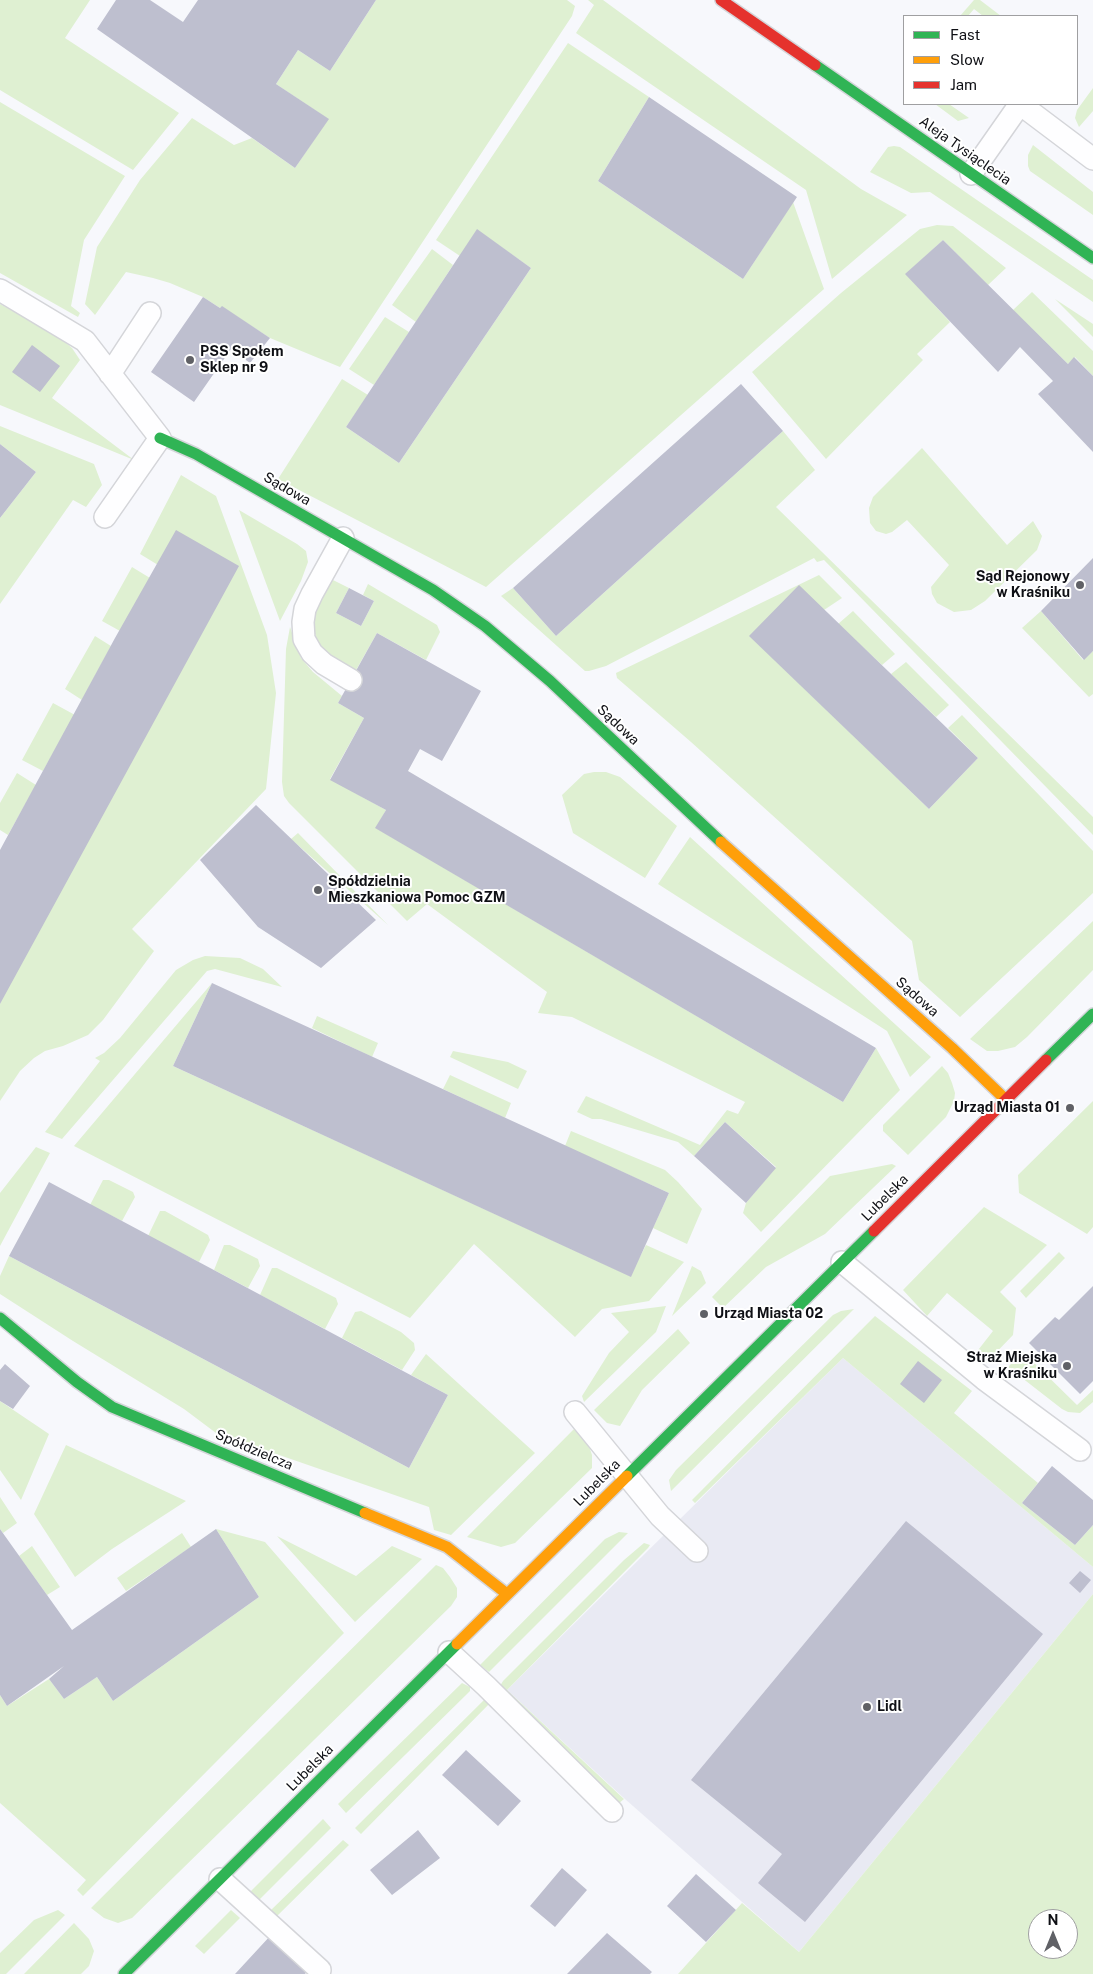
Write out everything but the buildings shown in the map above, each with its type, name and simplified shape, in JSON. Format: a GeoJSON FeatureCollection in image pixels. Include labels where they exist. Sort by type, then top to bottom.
{"type":"FeatureCollection","features":[{"type":"Feature","properties":{"kind":"street","name":"Aleja Tysiąclecia"},"geometry":{"type":"LineString","coordinates":[[721,0],[1093,258]]}},
{"type":"Feature","properties":{"kind":"street","name":"Sądowa"},"geometry":{"type":"LineString","coordinates":[[160,438],[196,454],[343,538],[433,590],[486,626],[550,682],[693,816],[952,1048],[1006,1100]]}},
{"type":"Feature","properties":{"kind":"street","name":"Lubelska"},"geometry":{"type":"LineString","coordinates":[[124,1974],[1093,1014]]}},
{"type":"Feature","properties":{"kind":"street","name":"Spółdzielcza"},"geometry":{"type":"LineString","coordinates":[[0,1318],[77,1382],[112,1407],[447,1547],[507,1594]]}},
{"type":"Feature","properties":{"kind":"lane"},"geometry":{"type":"LineString","coordinates":[[971,174],[1019,105]]}},
{"type":"Feature","properties":{"kind":"lane"},"geometry":{"type":"LineString","coordinates":[[1021,105],[1093,159]]}},
{"type":"Feature","properties":{"kind":"lane"},"geometry":{"type":"LineString","coordinates":[[0,290],[85,341],[160,438],[104,517]]}},
{"type":"Feature","properties":{"kind":"lane"},"geometry":{"type":"LineString","coordinates":[[110,374],[150,313]]}},
{"type":"Feature","properties":{"kind":"lane"},"geometry":{"type":"LineString","coordinates":[[343,538],[312,594],[305,609],[303,622],[304,638],[312,653],[324,664],[350,680]]}},
{"type":"Feature","properties":{"kind":"lane"},"geometry":{"type":"LineString","coordinates":[[842,1262],[984,1379],[1080,1450]]}},
{"type":"Feature","properties":{"kind":"lane"},"geometry":{"type":"LineString","coordinates":[[575,1412],[660,1516],[697,1551]]}},
{"type":"Feature","properties":{"kind":"lane"},"geometry":{"type":"LineString","coordinates":[[449,1652],[612,1811]]}},
{"type":"Feature","properties":{"kind":"lane"},"geometry":{"type":"LineString","coordinates":[[220,1879],[320,1970]]}},
{"type":"Feature","properties":{"kind":"shaded area"},"geometry":{"type":"Polygon","coordinates":[[[843,1358],[1093,1567],[1093,1594],[799,1952],[625,1799],[507,1690],[843,1358]]]}},
{"type":"Feature","properties":{"kind":"green space"},"geometry":{"type":"Polygon","coordinates":[[[0,0],[90,0],[65,38],[179,113],[133,170],[0,90],[0,0]]]}},
{"type":"Feature","properties":{"kind":"green space"},"geometry":{"type":"Polygon","coordinates":[[[376,0],[567,0],[575,6],[572,16],[340,367],[270,338],[203,297],[170,283],[126,272],[95,315],[85,304],[97,247],[140,180],[192,118],[234,145],[252,138],[295,168],[328,119],[276,84],[298,50],[330,71],[376,0]]]}},
{"type":"Feature","properties":{"kind":"green space"},"geometry":{"type":"Polygon","coordinates":[[[588,0],[603,0],[861,189],[907,215],[832,279],[806,190],[576,33],[594,5],[588,0]]]}},
{"type":"Feature","properties":{"kind":"green space"},"geometry":{"type":"Polygon","coordinates":[[[974,0],[980,0],[1000,15],[982,15],[974,9],[969,15],[961,15],[974,0]]]}},
{"type":"Feature","properties":{"kind":"green space"},"geometry":{"type":"Polygon","coordinates":[[[568,43],[649,97],[598,181],[743,279],[793,202],[824,289],[486,587],[278,479],[342,379],[368,395],[346,427],[399,463],[531,268],[477,230],[460,256],[436,240],[568,43]]]}},
{"type":"Feature","properties":{"kind":"green space"},"geometry":{"type":"Polygon","coordinates":[[[1093,88],[1093,111],[1079,127],[1075,118],[1077,110],[1093,88]]]}},
{"type":"Feature","properties":{"kind":"green space"},"geometry":{"type":"Polygon","coordinates":[[[0,102],[125,176],[84,240],[71,306],[80,313],[78,317],[0,273],[0,102]]]}},
{"type":"Feature","properties":{"kind":"green space"},"geometry":{"type":"Polygon","coordinates":[[[936,105],[950,105],[969,118],[958,121],[936,105]]]}},
{"type":"Feature","properties":{"kind":"green space"},"geometry":{"type":"Polygon","coordinates":[[[1033,145],[1093,192],[1093,215],[1030,171],[1028,155],[1033,145]]]}},
{"type":"Feature","properties":{"kind":"green space"},"geometry":{"type":"Polygon","coordinates":[[[888,147],[900,147],[1093,280],[1093,302],[930,192],[911,193],[870,172],[888,147]]]}},
{"type":"Feature","properties":{"kind":"green space"},"geometry":{"type":"Polygon","coordinates":[[[937,225],[953,226],[1006,268],[988,285],[943,240],[906,274],[950,322],[917,354],[923,360],[826,459],[752,372],[841,293],[920,229],[937,225]]]}},
{"type":"Feature","properties":{"kind":"green space"},"geometry":{"type":"Polygon","coordinates":[[[432,249],[453,265],[416,322],[392,305],[432,249]]]}},
{"type":"Feature","properties":{"kind":"green space"},"geometry":{"type":"Polygon","coordinates":[[[1032,292],[1093,351],[1093,376],[1075,357],[1068,364],[1013,310],[1032,292]]]}},
{"type":"Feature","properties":{"kind":"green space"},"geometry":{"type":"Polygon","coordinates":[[[1055,299],[1093,324],[1093,337],[1055,299]]]}},
{"type":"Feature","properties":{"kind":"green space"},"geometry":{"type":"Polygon","coordinates":[[[0,304],[57,335],[72,348],[80,360],[52,398],[134,460],[0,405],[0,304]]]}},
{"type":"Feature","properties":{"kind":"green space"},"geometry":{"type":"Polygon","coordinates":[[[385,317],[409,332],[374,385],[349,369],[385,317]]]}},
{"type":"Feature","properties":{"kind":"green space"},"geometry":{"type":"Polygon","coordinates":[[[0,426],[94,464],[102,485],[86,507],[73,500],[0,604],[0,518],[36,472],[0,444],[0,426]]]}},
{"type":"Feature","properties":{"kind":"green space"},"geometry":{"type":"Polygon","coordinates":[[[783,431],[815,470],[776,507],[1093,817],[1093,835],[824,560],[817,562],[814,558],[606,666],[589,671],[585,671],[501,596],[513,588],[556,636],[783,431]]]}},
{"type":"Feature","properties":{"kind":"green space"},"geometry":{"type":"Polygon","coordinates":[[[922,448],[1007,545],[1033,521],[1042,536],[1037,550],[985,601],[971,610],[954,612],[937,603],[932,594],[931,587],[949,565],[907,520],[892,532],[886,534],[876,531],[870,523],[869,508],[873,497],[922,448]]]}},
{"type":"Feature","properties":{"kind":"green space"},"geometry":{"type":"Polygon","coordinates":[[[181,475],[216,496],[267,635],[276,693],[266,789],[132,929],[154,951],[103,1020],[88,1035],[63,1046],[45,1051],[34,1058],[20,1071],[0,1101],[0,1004],[158,565],[140,554],[181,475]]]}},
{"type":"Feature","properties":{"kind":"green space"},"geometry":{"type":"Polygon","coordinates":[[[239,510],[306,551],[308,562],[301,581],[280,621],[239,510]]]}},
{"type":"Feature","properties":{"kind":"green space"},"geometry":{"type":"Polygon","coordinates":[[[132,567],[150,578],[120,631],[102,621],[132,567]]]}},
{"type":"Feature","properties":{"kind":"green space"},"geometry":{"type":"Polygon","coordinates":[[[819,575],[842,598],[824,610],[750,636],[929,809],[978,758],[948,728],[962,715],[1093,851],[1093,893],[960,1017],[919,980],[912,941],[617,678],[616,673],[819,575]]]}},
{"type":"Feature","properties":{"kind":"green space"},"geometry":{"type":"Polygon","coordinates":[[[331,579],[349,588],[336,613],[361,626],[374,601],[363,595],[368,584],[437,625],[440,632],[426,660],[377,633],[355,672],[329,656],[318,642],[312,625],[314,610],[331,579]]]}},
{"type":"Feature","properties":{"kind":"green space"},"geometry":{"type":"Polygon","coordinates":[[[853,611],[895,654],[882,665],[838,624],[853,611]]]}},
{"type":"Feature","properties":{"kind":"green space"},"geometry":{"type":"Polygon","coordinates":[[[1041,611],[1083,660],[1093,651],[1093,694],[1089,697],[1022,628],[1041,611]]]}},
{"type":"Feature","properties":{"kind":"green space"},"geometry":{"type":"Polygon","coordinates":[[[290,627],[301,658],[313,672],[342,696],[338,703],[364,718],[330,779],[386,810],[376,828],[843,1102],[876,1048],[900,1090],[761,1232],[743,1213],[746,1203],[776,1167],[725,1122],[694,1156],[678,1142],[601,1119],[592,1119],[577,1112],[586,1096],[700,1145],[727,1110],[738,1114],[745,1102],[572,1017],[538,1013],[547,992],[427,904],[407,921],[289,803],[284,796],[282,782],[286,649],[290,627]]]}},
{"type":"Feature","properties":{"kind":"green space"},"geometry":{"type":"Polygon","coordinates":[[[95,636],[111,646],[82,700],[65,689],[95,636]]]}},
{"type":"Feature","properties":{"kind":"green space"},"geometry":{"type":"Polygon","coordinates":[[[906,662],[949,705],[936,717],[891,674],[906,662]]]}},
{"type":"Feature","properties":{"kind":"green space"},"geometry":{"type":"Polygon","coordinates":[[[53,703],[75,715],[43,771],[22,760],[53,703]]]}},
{"type":"Feature","properties":{"kind":"green space"},"geometry":{"type":"Polygon","coordinates":[[[606,772],[620,777],[677,826],[645,878],[573,833],[562,795],[584,774],[606,772]]]}},
{"type":"Feature","properties":{"kind":"green space"},"geometry":{"type":"Polygon","coordinates":[[[17,773],[36,785],[8,835],[0,830],[0,803],[17,773]]]}},
{"type":"Feature","properties":{"kind":"green space"},"geometry":{"type":"Polygon","coordinates":[[[298,833],[388,925],[291,839],[298,833]]]}},
{"type":"Feature","properties":{"kind":"green space"},"geometry":{"type":"Polygon","coordinates":[[[690,837],[931,1057],[910,1077],[887,1031],[658,884],[690,837]]]}},
{"type":"Feature","properties":{"kind":"green space"},"geometry":{"type":"Polygon","coordinates":[[[1093,921],[1093,970],[1027,1037],[1015,1047],[998,1051],[987,1051],[970,1039],[1093,921]]]}},
{"type":"Feature","properties":{"kind":"green space"},"geometry":{"type":"Polygon","coordinates":[[[205,956],[240,958],[263,969],[282,987],[215,969],[207,971],[62,1139],[45,1132],[100,1061],[95,1058],[104,1053],[120,1038],[176,970],[193,960],[205,956]]]}},
{"type":"Feature","properties":{"kind":"green space"},"geometry":{"type":"Polygon","coordinates":[[[212,983],[173,1066],[630,1276],[646,1245],[684,1262],[649,1301],[602,1309],[575,1337],[474,1244],[410,1318],[74,1146],[212,983]]]}},
{"type":"Feature","properties":{"kind":"green space"},"geometry":{"type":"Polygon","coordinates":[[[317,1016],[378,1043],[372,1057],[312,1028],[317,1016]]]}},
{"type":"Feature","properties":{"kind":"green space"},"geometry":{"type":"Polygon","coordinates":[[[453,1051],[508,1062],[527,1071],[518,1089],[450,1057],[453,1051]]]}},
{"type":"Feature","properties":{"kind":"green space"},"geometry":{"type":"Polygon","coordinates":[[[942,1066],[948,1073],[952,1083],[955,1093],[954,1101],[946,1117],[908,1155],[883,1131],[883,1125],[942,1066]]]}},
{"type":"Feature","properties":{"kind":"green space"},"geometry":{"type":"Polygon","coordinates":[[[450,1075],[511,1103],[505,1118],[443,1089],[450,1075]]]}},
{"type":"Feature","properties":{"kind":"green space"},"geometry":{"type":"Polygon","coordinates":[[[1093,1101],[1093,1227],[1087,1234],[1019,1193],[1018,1175],[1093,1101]]]}},
{"type":"Feature","properties":{"kind":"green space"},"geometry":{"type":"Polygon","coordinates":[[[571,1131],[665,1170],[678,1182],[702,1209],[687,1244],[653,1228],[669,1193],[565,1146],[571,1131]]]}},
{"type":"Feature","properties":{"kind":"green space"},"geometry":{"type":"Polygon","coordinates":[[[36,1147],[50,1153],[0,1246],[0,1193],[36,1147]]]}},
{"type":"Feature","properties":{"kind":"green space"},"geometry":{"type":"Polygon","coordinates":[[[892,1164],[896,1166],[825,1234],[766,1267],[723,1308],[712,1297],[830,1176],[892,1164]]]}},
{"type":"Feature","properties":{"kind":"green space"},"geometry":{"type":"Polygon","coordinates":[[[103,1180],[109,1180],[133,1192],[135,1197],[122,1221],[90,1205],[103,1180]]]}},
{"type":"Feature","properties":{"kind":"green space"},"geometry":{"type":"Polygon","coordinates":[[[984,1207],[1047,1245],[1000,1292],[1016,1308],[1013,1335],[986,1363],[975,1354],[993,1331],[947,1293],[927,1316],[903,1290],[984,1207]]]}},
{"type":"Feature","properties":{"kind":"green space"},"geometry":{"type":"Polygon","coordinates":[[[160,1211],[165,1211],[208,1235],[210,1240],[199,1262],[148,1236],[160,1211]]]}},
{"type":"Feature","properties":{"kind":"green space"},"geometry":{"type":"Polygon","coordinates":[[[224,1245],[230,1245],[258,1259],[260,1266],[248,1288],[214,1270],[224,1245]]]}},
{"type":"Feature","properties":{"kind":"green space"},"geometry":{"type":"Polygon","coordinates":[[[1059,1252],[1065,1258],[1026,1298],[1020,1291],[1059,1252]]]}},
{"type":"Feature","properties":{"kind":"green space"},"geometry":{"type":"Polygon","coordinates":[[[9,1256],[409,1468],[448,1395],[411,1375],[426,1354],[535,1453],[451,1535],[434,1530],[429,1507],[216,1433],[184,1409],[0,1294],[0,1276],[9,1256]]]}},
{"type":"Feature","properties":{"kind":"green space"},"geometry":{"type":"Polygon","coordinates":[[[692,1266],[701,1271],[706,1283],[672,1316],[692,1266]]]}},
{"type":"Feature","properties":{"kind":"green space"},"geometry":{"type":"Polygon","coordinates":[[[272,1268],[277,1268],[336,1298],[338,1304],[325,1329],[260,1295],[272,1268]]]}},
{"type":"Feature","properties":{"kind":"green space"},"geometry":{"type":"Polygon","coordinates":[[[666,1306],[656,1332],[584,1402],[582,1396],[609,1353],[629,1332],[611,1313],[666,1306]]]}},
{"type":"Feature","properties":{"kind":"green space"},"geometry":{"type":"Polygon","coordinates":[[[854,1309],[671,1491],[669,1480],[676,1470],[833,1315],[841,1311],[854,1309]]]}},
{"type":"Feature","properties":{"kind":"green space"},"geometry":{"type":"Polygon","coordinates":[[[361,1311],[401,1332],[414,1343],[415,1350],[402,1370],[342,1338],[355,1312],[361,1311]]]}},
{"type":"Feature","properties":{"kind":"green space"},"geometry":{"type":"Polygon","coordinates":[[[875,1316],[972,1391],[954,1413],[1038,1483],[1022,1503],[1075,1545],[1093,1525],[1093,1567],[843,1358],[695,1503],[692,1500],[875,1316]]]}},
{"type":"Feature","properties":{"kind":"green space"},"geometry":{"type":"Polygon","coordinates":[[[678,1329],[690,1343],[642,1390],[620,1426],[607,1423],[594,1410],[678,1329]]]}},
{"type":"Feature","properties":{"kind":"green space"},"geometry":{"type":"Polygon","coordinates":[[[1023,1352],[1077,1405],[1093,1390],[1093,1402],[1080,1413],[1068,1412],[1062,1409],[1008,1367],[1023,1352]]]}},
{"type":"Feature","properties":{"kind":"green space"},"geometry":{"type":"Polygon","coordinates":[[[0,1401],[49,1434],[21,1500],[0,1470],[0,1401]]]}},
{"type":"Feature","properties":{"kind":"green space"},"geometry":{"type":"Polygon","coordinates":[[[574,1429],[588,1443],[592,1455],[592,1468],[515,1543],[501,1547],[467,1537],[574,1429]]]}},
{"type":"Feature","properties":{"kind":"green space"},"geometry":{"type":"Polygon","coordinates":[[[66,1445],[186,1501],[112,1549],[75,1577],[34,1514],[66,1445]]]}},
{"type":"Feature","properties":{"kind":"green space"},"geometry":{"type":"Polygon","coordinates":[[[0,1497],[17,1523],[3,1533],[0,1529],[0,1497]]]}},
{"type":"Feature","properties":{"kind":"green space"},"geometry":{"type":"Polygon","coordinates":[[[216,1529],[265,1542],[344,1633],[83,1896],[77,1890],[86,1880],[0,1803],[0,1695],[7,1706],[49,1679],[64,1699],[97,1677],[113,1701],[259,1597],[216,1529]]]}},
{"type":"Feature","properties":{"kind":"green space"},"geometry":{"type":"Polygon","coordinates":[[[619,1532],[628,1533],[489,1672],[480,1665],[605,1539],[619,1532]]]}},
{"type":"Feature","properties":{"kind":"green space"},"geometry":{"type":"Polygon","coordinates":[[[182,1533],[191,1547],[126,1591],[117,1578],[182,1533]]]}},
{"type":"Feature","properties":{"kind":"green space"},"geometry":{"type":"Polygon","coordinates":[[[277,1536],[356,1576],[392,1546],[422,1559],[355,1622],[277,1536]]]}},
{"type":"Feature","properties":{"kind":"green space"},"geometry":{"type":"Polygon","coordinates":[[[644,1543],[650,1545],[648,1548],[507,1690],[624,1799],[618,1804],[500,1686],[624,1560],[644,1543]]]}},
{"type":"Feature","properties":{"kind":"green space"},"geometry":{"type":"Polygon","coordinates":[[[32,1546],[60,1587],[47,1595],[19,1556],[32,1546]]]}},
{"type":"Feature","properties":{"kind":"green space"},"geometry":{"type":"Polygon","coordinates":[[[436,1565],[443,1568],[457,1588],[457,1597],[451,1606],[132,1918],[118,1923],[104,1918],[91,1908],[436,1565]]]}},
{"type":"Feature","properties":{"kind":"green space"},"geometry":{"type":"Polygon","coordinates":[[[1093,1594],[1093,1974],[678,1974],[742,1903],[799,1952],[1093,1594]]]}},
{"type":"Feature","properties":{"kind":"green space"},"geometry":{"type":"Polygon","coordinates":[[[462,1683],[470,1687],[470,1691],[346,1813],[338,1804],[462,1683]]]}},
{"type":"Feature","properties":{"kind":"green space"},"geometry":{"type":"Polygon","coordinates":[[[486,1698],[492,1701],[361,1834],[355,1828],[486,1698]]]}},
{"type":"Feature","properties":{"kind":"green space"},"geometry":{"type":"Polygon","coordinates":[[[323,1819],[331,1828],[258,1901],[250,1892],[323,1819]]]}},
{"type":"Feature","properties":{"kind":"green space"},"geometry":{"type":"Polygon","coordinates":[[[343,1840],[349,1845],[276,1917],[270,1911],[343,1840]]]}},
{"type":"Feature","properties":{"kind":"green space"},"geometry":{"type":"Polygon","coordinates":[[[58,1910],[65,1915],[6,1974],[0,1974],[0,1953],[34,1920],[58,1910]]]}},
{"type":"Feature","properties":{"kind":"green space"},"geometry":{"type":"Polygon","coordinates":[[[231,1910],[240,1918],[204,1954],[195,1946],[231,1910]]]}},
{"type":"Feature","properties":{"kind":"green space"},"geometry":{"type":"Polygon","coordinates":[[[74,1923],[89,1939],[94,1951],[89,1966],[81,1974],[24,1974],[74,1923]]]}},
{"type":"Feature","properties":{"kind":"traffic: fast"},"geometry":{"type":"LineString","coordinates":[[815,65],[1093,258]]}},
{"type":"Feature","properties":{"kind":"traffic: fast"},"geometry":{"type":"LineString","coordinates":[[160,438],[196,454],[433,590],[485,626],[550,681],[721,842]]}},
{"type":"Feature","properties":{"kind":"traffic: fast"},"geometry":{"type":"LineString","coordinates":[[1046,1060],[1093,1014]]}},
{"type":"Feature","properties":{"kind":"traffic: fast"},"geometry":{"type":"LineString","coordinates":[[627,1476],[874,1231]]}},
{"type":"Feature","properties":{"kind":"traffic: fast"},"geometry":{"type":"LineString","coordinates":[[0,1318],[77,1382],[112,1407],[365,1513]]}},
{"type":"Feature","properties":{"kind":"traffic: fast"},"geometry":{"type":"LineString","coordinates":[[124,1974],[457,1644]]}},
{"type":"Feature","properties":{"kind":"traffic: slow"},"geometry":{"type":"LineString","coordinates":[[721,842],[952,1048],[1006,1100]]}},
{"type":"Feature","properties":{"kind":"traffic: slow"},"geometry":{"type":"LineString","coordinates":[[457,1644],[627,1476]]}},
{"type":"Feature","properties":{"kind":"traffic: slow"},"geometry":{"type":"LineString","coordinates":[[365,1513],[447,1547],[507,1594]]}},
{"type":"Feature","properties":{"kind":"traffic: jam"},"geometry":{"type":"LineString","coordinates":[[721,0],[815,65]]}},
{"type":"Feature","properties":{"kind":"traffic: jam"},"geometry":{"type":"LineString","coordinates":[[874,1231],[1046,1060]]}},
{"type":"Feature","properties":{"kind":"place","name":"PSS Społem Sklep nr 9"},"geometry":{"type":"Point","coordinates":[190,360]}},
{"type":"Feature","properties":{"kind":"place","name":"Sąd Rejonowy w Kraśniku"},"geometry":{"type":"Point","coordinates":[1080,585]}},
{"type":"Feature","properties":{"kind":"place","name":"Spółdzielnia Mieszkaniowa Pomoc GZM"},"geometry":{"type":"Point","coordinates":[318,890]}},
{"type":"Feature","properties":{"kind":"place","name":"Urząd Miasta 01"},"geometry":{"type":"Point","coordinates":[1070,1108]}},
{"type":"Feature","properties":{"kind":"place","name":"Urząd Miasta 02"},"geometry":{"type":"Point","coordinates":[704,1314]}},
{"type":"Feature","properties":{"kind":"place","name":"Straż Miejska w Kraśniku"},"geometry":{"type":"Point","coordinates":[1067,1366]}},
{"type":"Feature","properties":{"kind":"place","name":"Lidl"},"geometry":{"type":"Point","coordinates":[867,1707]}}]}
